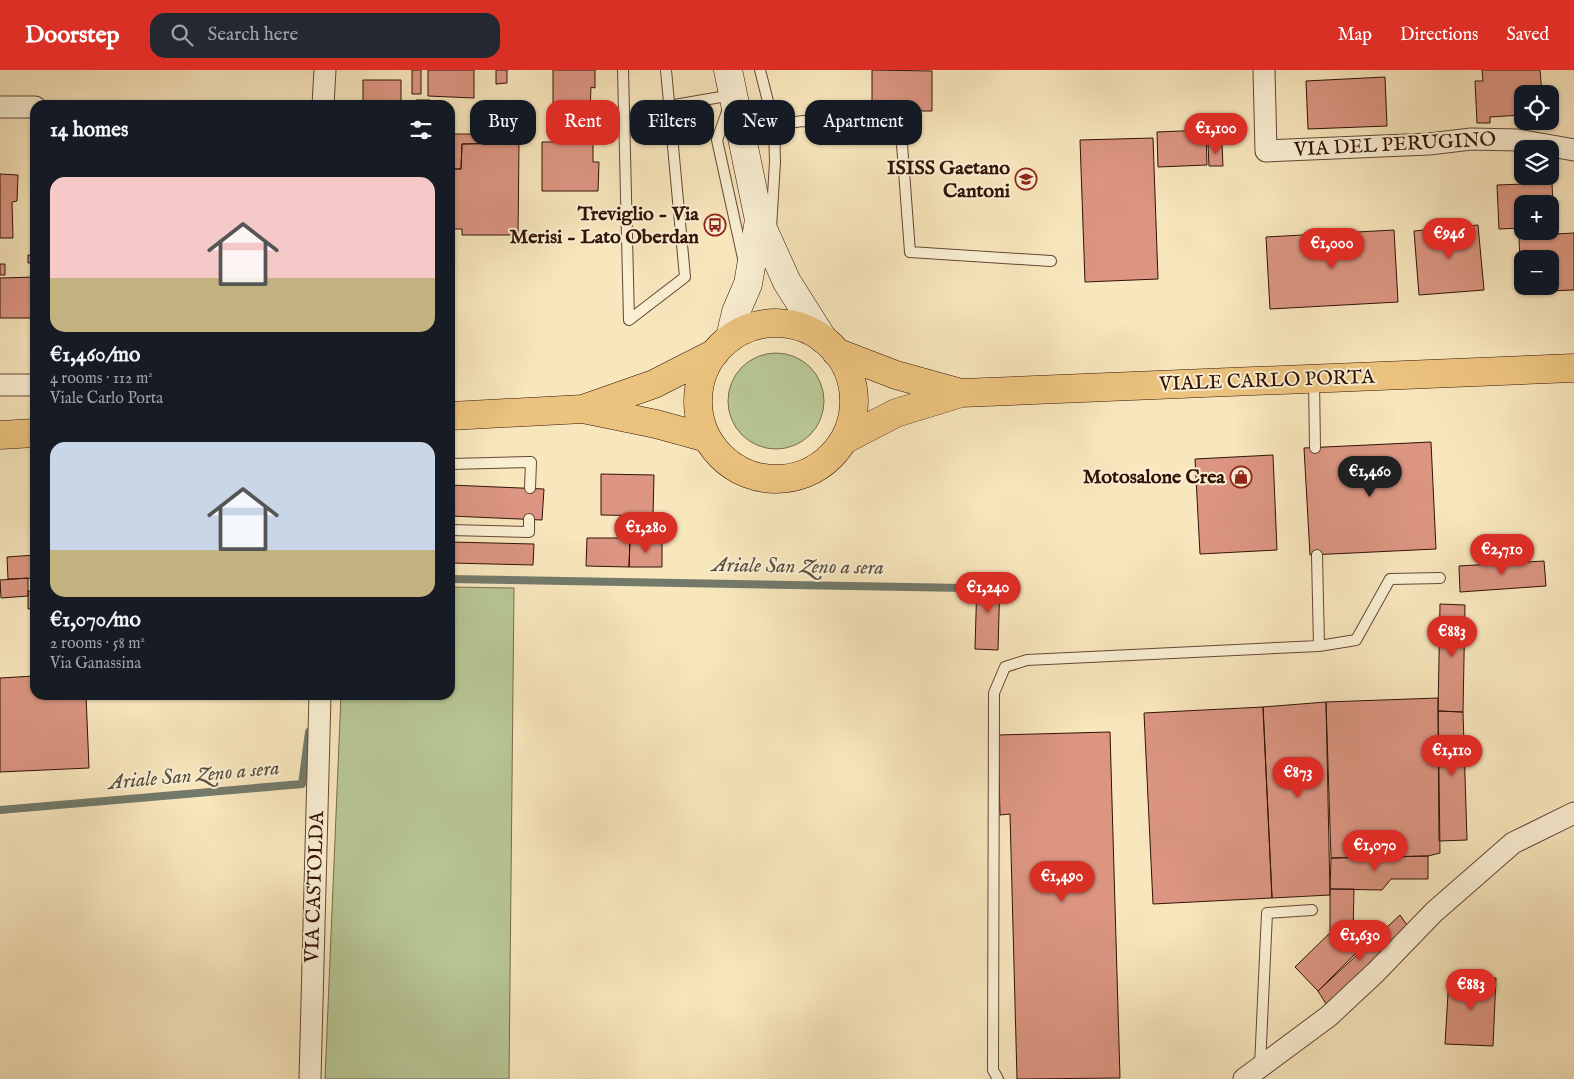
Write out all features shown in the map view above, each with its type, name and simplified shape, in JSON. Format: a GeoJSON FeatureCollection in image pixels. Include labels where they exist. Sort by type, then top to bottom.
{"type":"FeatureCollection","features":[{"type":"Feature","properties":{"kind":"main road"},"geometry":{"type":"LineString","coordinates":[[731,82],[764,232],[787,282],[830,345]]}},
{"type":"Feature","properties":{"kind":"main road"},"geometry":{"type":"LineString","coordinates":[[583,410],[654,384],[722,346],[748,284],[751,268],[764,232]]}},
{"type":"Feature","properties":{"kind":"main road","name":"VIALE CARLO PORTA"},"geometry":{"type":"LineString","coordinates":[[830,345],[848,372],[854,395],[853,418],[844,440],[829,459],[809,472],[787,479],[763,479],[740,471],[721,457],[707,438],[700,417],[698,394],[704,373],[722,346],[748,328],[768,324],[789,324],[808,330],[830,345],[896,375],[961,393]]}},
{"type":"Feature","properties":{"kind":"main road","name":"VIALE CARLO PORTA"},"geometry":{"type":"LineString","coordinates":[[844,440],[896,413],[961,393],[1574,368]]}},
{"type":"Feature","properties":{"kind":"main road"},"geometry":{"type":"LineString","coordinates":[[455,416],[583,410],[656,424],[707,438]]}},
{"type":"Feature","properties":{"kind":"main road"},"geometry":{"type":"LineString","coordinates":[[0,435],[30,433]]}},
{"type":"Feature","properties":{"kind":"street"},"geometry":{"type":"LineString","coordinates":[[323,100],[325,70]]}},
{"type":"Feature","properties":{"kind":"street","name":"VIA DEL PERUGINO"},"geometry":{"type":"LineString","coordinates":[[1264,70],[1266,151],[1429,144],[1471,139],[1518,140],[1574,150]]}},
{"type":"Feature","properties":{"kind":"street"},"geometry":{"type":"LineString","coordinates":[[0,107],[30,107]]}},
{"type":"Feature","properties":{"kind":"street"},"geometry":{"type":"LineString","coordinates":[[0,385],[30,385]]}},
{"type":"Feature","properties":{"kind":"street","name":"VIA CASTOLDA"},"geometry":{"type":"LineString","coordinates":[[310,1079],[320,700]]}},
{"type":"Feature","properties":{"kind":"street"},"geometry":{"type":"LineString","coordinates":[[1252,1072],[1329,1016],[1376,972],[1434,912],[1513,843],[1574,813]]}},
{"type":"Feature","properties":{"kind":"lane"},"geometry":{"type":"LineString","coordinates":[[624,70],[629,320],[685,277],[673,145]]}},
{"type":"Feature","properties":{"kind":"lane"},"geometry":{"type":"LineString","coordinates":[[666,70],[668,100]]}},
{"type":"Feature","properties":{"kind":"lane"},"geometry":{"type":"LineString","coordinates":[[760,70],[768,100]]}},
{"type":"Feature","properties":{"kind":"lane"},"geometry":{"type":"LineString","coordinates":[[684,100],[731,82]]}},
{"type":"Feature","properties":{"kind":"lane"},"geometry":{"type":"LineString","coordinates":[[731,82],[718,140],[744,262],[751,268]]}},
{"type":"Feature","properties":{"kind":"lane"},"geometry":{"type":"LineString","coordinates":[[795,122],[803,121],[900,131],[910,252],[1051,261]]}},
{"type":"Feature","properties":{"kind":"lane"},"geometry":{"type":"LineString","coordinates":[[764,232],[775,162],[775,145]]}},
{"type":"Feature","properties":{"kind":"lane"},"geometry":{"type":"LineString","coordinates":[[1314,379],[1315,448]]}},
{"type":"Feature","properties":{"kind":"lane"},"geometry":{"type":"LineString","coordinates":[[455,464],[531,462],[530,488]]}},
{"type":"Feature","properties":{"kind":"lane"},"geometry":{"type":"LineString","coordinates":[[455,530],[529,532],[529,519]]}},
{"type":"Feature","properties":{"kind":"lane"},"geometry":{"type":"LineString","coordinates":[[1317,555],[1319,646]]}},
{"type":"Feature","properties":{"kind":"lane"},"geometry":{"type":"LineString","coordinates":[[998,1079],[993,1070],[994,693],[1005,667],[1027,660],[1319,646],[1356,640],[1390,579],[1440,578]]}},
{"type":"Feature","properties":{"kind":"lane"},"geometry":{"type":"LineString","coordinates":[[1252,1072],[1267,913],[1312,910]]}},
{"type":"Feature","properties":{"kind":"green space"},"geometry":{"type":"Polygon","coordinates":[[[776,353],[795,356],[810,367],[821,382],[824,401],[821,420],[810,435],[795,446],[776,449],[757,446],[742,435],[731,420],[728,401],[731,382],[742,367],[757,356],[776,353]]]}},
{"type":"Feature","properties":{"kind":"green space"},"geometry":{"type":"Polygon","coordinates":[[[455,587],[514,588],[509,1079],[325,1079],[341,700],[455,700],[455,587]]]}},
{"type":"Feature","properties":{"kind":"building"},"geometry":{"type":"Polygon","coordinates":[[[412,70],[421,70],[421,94],[412,94],[412,70]]]}},
{"type":"Feature","properties":{"kind":"building"},"geometry":{"type":"Polygon","coordinates":[[[428,70],[474,70],[474,98],[428,96],[428,70]]]}},
{"type":"Feature","properties":{"kind":"building"},"geometry":{"type":"Polygon","coordinates":[[[496,70],[507,70],[507,83],[496,84],[496,70]]]}},
{"type":"Feature","properties":{"kind":"building"},"geometry":{"type":"Polygon","coordinates":[[[553,70],[595,70],[595,88],[591,87],[590,100],[553,100],[553,70]]]}},
{"type":"Feature","properties":{"kind":"building"},"geometry":{"type":"Polygon","coordinates":[[[872,70],[932,71],[932,111],[922,111],[922,100],[872,100],[872,70]]]}},
{"type":"Feature","properties":{"kind":"building"},"geometry":{"type":"Polygon","coordinates":[[[1482,70],[1540,70],[1541,85],[1514,85],[1514,116],[1490,117],[1490,123],[1477,123],[1475,81],[1483,81],[1482,70]]]}},
{"type":"Feature","properties":{"kind":"building"},"geometry":{"type":"Polygon","coordinates":[[[1385,77],[1387,126],[1308,129],[1306,81],[1385,77]]]}},
{"type":"Feature","properties":{"kind":"building"},"geometry":{"type":"Polygon","coordinates":[[[363,80],[401,80],[401,100],[363,100],[363,80]]]}},
{"type":"Feature","properties":{"kind":"building"},"geometry":{"type":"Polygon","coordinates":[[[1206,130],[1207,165],[1158,167],[1157,132],[1206,130]]]}},
{"type":"Feature","properties":{"kind":"building"},"geometry":{"type":"Polygon","coordinates":[[[455,134],[470,134],[470,144],[462,144],[461,169],[455,169],[455,134]]]}},
{"type":"Feature","properties":{"kind":"building"},"geometry":{"type":"Polygon","coordinates":[[[1153,138],[1158,279],[1085,282],[1080,140],[1153,138]]]}},
{"type":"Feature","properties":{"kind":"building"},"geometry":{"type":"Polygon","coordinates":[[[542,142],[546,142],[546,145],[593,145],[593,162],[599,162],[598,191],[542,191],[542,142]]]}},
{"type":"Feature","properties":{"kind":"building"},"geometry":{"type":"Polygon","coordinates":[[[462,144],[519,145],[518,235],[462,235],[462,229],[455,229],[455,169],[461,169],[462,144]]]}},
{"type":"Feature","properties":{"kind":"building"},"geometry":{"type":"Polygon","coordinates":[[[1208,144],[1222,144],[1223,166],[1209,166],[1208,144]]]}},
{"type":"Feature","properties":{"kind":"building"},"geometry":{"type":"Polygon","coordinates":[[[0,174],[18,175],[17,201],[12,202],[13,238],[0,238],[0,174]]]}},
{"type":"Feature","properties":{"kind":"building"},"geometry":{"type":"Polygon","coordinates":[[[1497,185],[1552,185],[1553,195],[1514,195],[1514,228],[1499,229],[1497,185]]]}},
{"type":"Feature","properties":{"kind":"building"},"geometry":{"type":"Polygon","coordinates":[[[1478,225],[1484,290],[1419,295],[1414,231],[1478,225]]]}},
{"type":"Feature","properties":{"kind":"building"},"geometry":{"type":"Polygon","coordinates":[[[1394,230],[1398,302],[1270,309],[1266,237],[1394,230]]]}},
{"type":"Feature","properties":{"kind":"building"},"geometry":{"type":"Polygon","coordinates":[[[1574,233],[1574,290],[1559,291],[1559,250],[1520,250],[1519,240],[1559,240],[1559,234],[1574,233]]]}},
{"type":"Feature","properties":{"kind":"building"},"geometry":{"type":"Polygon","coordinates":[[[28,255],[30,255],[30,263],[28,263],[28,255]]]}},
{"type":"Feature","properties":{"kind":"building"},"geometry":{"type":"Polygon","coordinates":[[[0,264],[5,264],[5,275],[0,275],[0,264]]]}},
{"type":"Feature","properties":{"kind":"building"},"geometry":{"type":"Polygon","coordinates":[[[30,277],[30,318],[0,318],[0,278],[30,277]]]}},
{"type":"Feature","properties":{"kind":"building"},"geometry":{"type":"Polygon","coordinates":[[[1431,442],[1436,549],[1310,555],[1304,448],[1431,442]]]}},
{"type":"Feature","properties":{"kind":"building"},"geometry":{"type":"Polygon","coordinates":[[[1273,455],[1277,550],[1200,554],[1195,459],[1273,455]]]}},
{"type":"Feature","properties":{"kind":"building"},"geometry":{"type":"Polygon","coordinates":[[[601,474],[654,475],[653,516],[601,515],[601,474]]]}},
{"type":"Feature","properties":{"kind":"building"},"geometry":{"type":"Polygon","coordinates":[[[455,485],[544,489],[542,520],[455,516],[455,485]]]}},
{"type":"Feature","properties":{"kind":"building"},"geometry":{"type":"Polygon","coordinates":[[[587,538],[630,538],[629,567],[586,566],[587,538]]]}},
{"type":"Feature","properties":{"kind":"building"},"geometry":{"type":"Polygon","coordinates":[[[630,540],[662,540],[662,567],[629,567],[630,540]]]}},
{"type":"Feature","properties":{"kind":"building"},"geometry":{"type":"Polygon","coordinates":[[[455,542],[534,544],[533,565],[455,563],[455,542]]]}},
{"type":"Feature","properties":{"kind":"building"},"geometry":{"type":"Polygon","coordinates":[[[30,555],[30,578],[8,579],[7,557],[30,555]]]}},
{"type":"Feature","properties":{"kind":"building"},"geometry":{"type":"Polygon","coordinates":[[[1544,561],[1546,586],[1460,592],[1459,566],[1544,561]]]}},
{"type":"Feature","properties":{"kind":"building"},"geometry":{"type":"Polygon","coordinates":[[[28,578],[28,596],[1,598],[0,580],[28,578]]]}},
{"type":"Feature","properties":{"kind":"building"},"geometry":{"type":"Polygon","coordinates":[[[977,579],[1000,579],[998,650],[975,649],[977,579]]]}},
{"type":"Feature","properties":{"kind":"building"},"geometry":{"type":"Polygon","coordinates":[[[28,591],[30,591],[30,609],[28,609],[28,591]]]}},
{"type":"Feature","properties":{"kind":"building"},"geometry":{"type":"Polygon","coordinates":[[[1440,604],[1465,605],[1463,712],[1438,711],[1440,604]]]}},
{"type":"Feature","properties":{"kind":"building"},"geometry":{"type":"Polygon","coordinates":[[[30,676],[30,700],[86,700],[89,768],[0,772],[0,678],[30,676]]]}},
{"type":"Feature","properties":{"kind":"building"},"geometry":{"type":"Polygon","coordinates":[[[1438,698],[1440,853],[1428,856],[1331,858],[1326,702],[1438,698]]]}},
{"type":"Feature","properties":{"kind":"building"},"geometry":{"type":"Polygon","coordinates":[[[1326,702],[1330,895],[1272,898],[1263,707],[1326,702]]]}},
{"type":"Feature","properties":{"kind":"building"},"geometry":{"type":"Polygon","coordinates":[[[1263,707],[1272,898],[1153,904],[1144,713],[1263,707]]]}},
{"type":"Feature","properties":{"kind":"building"},"geometry":{"type":"Polygon","coordinates":[[[1438,711],[1463,712],[1467,840],[1439,841],[1438,711]]]}},
{"type":"Feature","properties":{"kind":"building"},"geometry":{"type":"Polygon","coordinates":[[[1110,732],[1120,1078],[1017,1079],[1010,814],[1000,815],[998,735],[1110,732]]]}},
{"type":"Feature","properties":{"kind":"building"},"geometry":{"type":"Polygon","coordinates":[[[1428,856],[1428,879],[1391,879],[1382,890],[1330,889],[1331,858],[1428,856]]]}},
{"type":"Feature","properties":{"kind":"building"},"geometry":{"type":"Polygon","coordinates":[[[1330,889],[1354,889],[1353,935],[1350,935],[1339,924],[1330,933],[1330,889]]]}},
{"type":"Feature","properties":{"kind":"building"},"geometry":{"type":"Polygon","coordinates":[[[1400,915],[1407,925],[1328,1007],[1318,991],[1400,915]]]}},
{"type":"Feature","properties":{"kind":"building"},"geometry":{"type":"Polygon","coordinates":[[[1339,924],[1362,947],[1318,991],[1295,967],[1339,924]]]}},
{"type":"Feature","properties":{"kind":"building"},"geometry":{"type":"Polygon","coordinates":[[[1449,976],[1496,978],[1493,1046],[1445,1044],[1449,976]]]}},
{"type":"Feature","properties":{"kind":"waterway","name":"Ariale San Zeno a sera"},"geometry":{"type":"LineString","coordinates":[[455,579],[966,588]]}},
{"type":"Feature","properties":{"kind":"waterway","name":"Ariale San Zeno a sera"},"geometry":{"type":"LineString","coordinates":[[0,810],[302,784],[309,732]]}},
{"type":"Feature","properties":{"kind":"place","name":"ISISS Gaetano Cantoni"},"geometry":{"type":"Point","coordinates":[1026,179]}},
{"type":"Feature","properties":{"kind":"place","name":"Treviglio - Via Merisi - Lato Oberdan"},"geometry":{"type":"Point","coordinates":[715,225]}},
{"type":"Feature","properties":{"kind":"place","name":"Motosalone Crea"},"geometry":{"type":"Point","coordinates":[1241,477]}}]}
